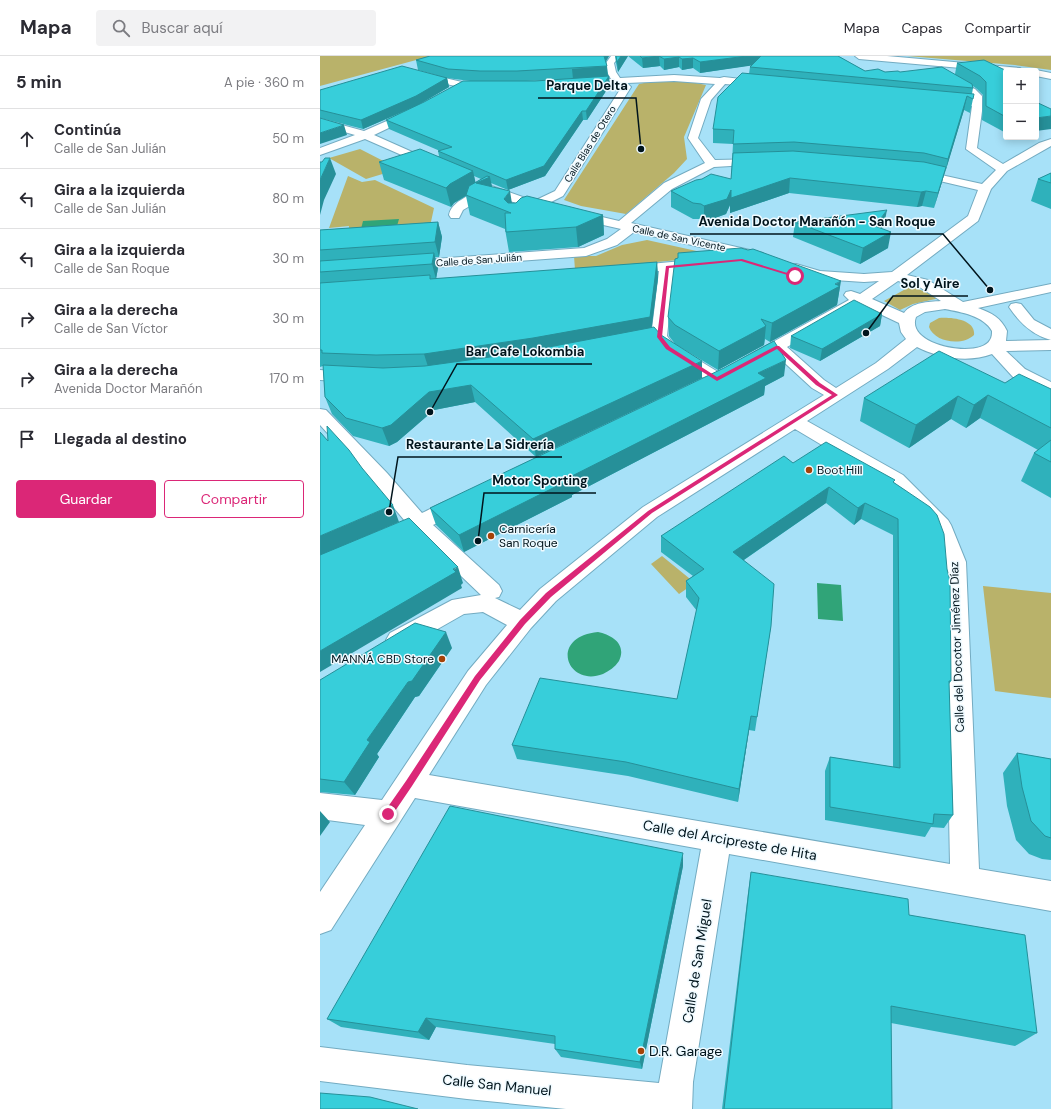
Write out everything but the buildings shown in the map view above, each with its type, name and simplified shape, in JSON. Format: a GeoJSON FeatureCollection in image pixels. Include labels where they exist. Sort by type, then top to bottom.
{"type":"FeatureCollection","features":[{"type":"Feature","properties":{"kind":"street","name":"Calle Blas de Otero"},"geometry":{"type":"LineString","coordinates":[[537,206],[559,193],[626,87],[616,80],[611,73],[610,63],[616,56]]}},
{"type":"Feature","properties":{"kind":"street"},"geometry":{"type":"LineString","coordinates":[[859,56],[1003,69]]}},
{"type":"Feature","properties":{"kind":"street"},"geometry":{"type":"LineString","coordinates":[[935,69],[943,74]]}},
{"type":"Feature","properties":{"kind":"street"},"geometry":{"type":"LineString","coordinates":[[408,71],[428,78],[462,85],[498,86]]}},
{"type":"Feature","properties":{"kind":"street"},"geometry":{"type":"LineString","coordinates":[[1039,74],[1051,76]]}},
{"type":"Feature","properties":{"kind":"street"},"geometry":{"type":"LineString","coordinates":[[568,84],[616,80],[674,78],[772,84]]}},
{"type":"Feature","properties":{"kind":"street"},"geometry":{"type":"LineString","coordinates":[[724,80],[706,99],[693,138],[712,164],[770,162]]}},
{"type":"Feature","properties":{"kind":"street"},"geometry":{"type":"LineString","coordinates":[[449,92],[462,85]]}},
{"type":"Feature","properties":{"kind":"street"},"geometry":{"type":"LineString","coordinates":[[961,85],[977,96],[977,111],[971,149],[1003,170]]}},
{"type":"Feature","properties":{"kind":"street"},"geometry":{"type":"LineString","coordinates":[[937,100],[976,103]]}},
{"type":"Feature","properties":{"kind":"street"},"geometry":{"type":"LineString","coordinates":[[320,152],[365,136],[422,108]]}},
{"type":"Feature","properties":{"kind":"street"},"geometry":{"type":"LineString","coordinates":[[320,122],[365,136],[445,170]]}},
{"type":"Feature","properties":{"kind":"street"},"geometry":{"type":"LineString","coordinates":[[696,389],[777,347],[861,299],[896,276],[974,218],[985,188],[1003,170],[1043,145],[1051,142]]}},
{"type":"Feature","properties":{"kind":"street","name":"Calle de San Julián"},"geometry":{"type":"LineString","coordinates":[[391,266],[586,252],[612,242],[668,186],[712,164]]}},
{"type":"Feature","properties":{"kind":"street"},"geometry":{"type":"LineString","coordinates":[[906,171],[921,172],[985,188]]}},
{"type":"Feature","properties":{"kind":"street","name":"Calle de San Vicente"},"geometry":{"type":"LineString","coordinates":[[475,183],[506,196],[537,206],[744,252],[778,266]]}},
{"type":"Feature","properties":{"kind":"street"},"geometry":{"type":"LineString","coordinates":[[455,215],[456,210],[459,207],[489,189]]}},
{"type":"Feature","properties":{"kind":"street"},"geometry":{"type":"LineString","coordinates":[[519,213],[537,206]]}},
{"type":"Feature","properties":{"kind":"street"},"geometry":{"type":"LineString","coordinates":[[612,271],[742,260],[778,266],[795,276],[814,273],[864,278],[896,276],[922,283],[961,307],[978,313],[1019,373],[1051,388]]}},
{"type":"Feature","properties":{"kind":"street"},"geometry":{"type":"LineString","coordinates":[[667,267],[654,329],[668,348],[728,373]]}},
{"type":"Feature","properties":{"kind":"street"},"geometry":{"type":"LineString","coordinates":[[814,273],[825,283],[906,320]]}},
{"type":"Feature","properties":{"kind":"street"},"geometry":{"type":"LineString","coordinates":[[1051,288],[1016,307],[984,351],[972,354],[958,354],[930,348],[915,340],[908,333],[906,320],[911,314],[920,309],[932,306],[961,307],[1051,288]]}},
{"type":"Feature","properties":{"kind":"street"},"geometry":{"type":"LineString","coordinates":[[1016,307],[1029,323],[1051,335]]}},
{"type":"Feature","properties":{"kind":"street"},"geometry":{"type":"LineString","coordinates":[[995,337],[1051,340]]}},
{"type":"Feature","properties":{"kind":"street"},"geometry":{"type":"LineString","coordinates":[[995,337],[1051,346]]}},
{"type":"Feature","properties":{"kind":"street"},"geometry":{"type":"LineString","coordinates":[[320,919],[477,678],[523,622],[548,595],[650,512],[882,366],[915,340]]}},
{"type":"Feature","properties":{"kind":"street"},"geometry":{"type":"LineString","coordinates":[[1051,346],[1040,352],[1035,363],[1051,388]]}},
{"type":"Feature","properties":{"kind":"street"},"geometry":{"type":"LineString","coordinates":[[777,347],[818,384],[836,395]]}},
{"type":"Feature","properties":{"kind":"street"},"geometry":{"type":"LineString","coordinates":[[882,366],[930,348]]}},
{"type":"Feature","properties":{"kind":"street"},"geometry":{"type":"LineString","coordinates":[[320,376],[367,378]]}},
{"type":"Feature","properties":{"kind":"street"},"geometry":{"type":"LineString","coordinates":[[320,414],[380,478],[420,524],[491,591]]}},
{"type":"Feature","properties":{"kind":"street","name":"Calle del Docotor Jiménez Díaz"},"geometry":{"type":"LineString","coordinates":[[794,421],[896,480],[941,525],[955,562],[965,881]]}},
{"type":"Feature","properties":{"kind":"street"},"geometry":{"type":"LineString","coordinates":[[377,542],[420,524],[474,497]]}},
{"type":"Feature","properties":{"kind":"street"},"geometry":{"type":"LineString","coordinates":[[378,652],[460,606],[484,603],[523,622]]}},
{"type":"Feature","properties":{"kind":"street","name":"Calle del Arcipreste de Hita"},"geometry":{"type":"LineString","coordinates":[[409,784],[1051,896]]}},
{"type":"Feature","properties":{"kind":"street"},"geometry":{"type":"LineString","coordinates":[[320,806],[388,814]]}},
{"type":"Feature","properties":{"kind":"street","name":"Calle de San Miguel"},"geometry":{"type":"LineString","coordinates":[[674,1106],[717,838]]}},
{"type":"Feature","properties":{"kind":"street","name":"Calle San Manuel"},"geometry":{"type":"LineString","coordinates":[[320,1064],[674,1106]]}},
{"type":"Feature","properties":{"kind":"shaded area"},"geometry":{"type":"Polygon","coordinates":[[[320,56],[431,56],[320,86],[320,56]]]}},
{"type":"Feature","properties":{"kind":"shaded area"},"geometry":{"type":"Polygon","coordinates":[[[907,56],[1051,56],[1051,70],[1015,65],[907,56]]]}},
{"type":"Feature","properties":{"kind":"shaded area"},"geometry":{"type":"Polygon","coordinates":[[[685,81],[706,85],[684,137],[687,159],[674,173],[626,214],[581,206],[564,200],[639,84],[649,82],[685,81]]]}},
{"type":"Feature","properties":{"kind":"shaded area"},"geometry":{"type":"Polygon","coordinates":[[[360,149],[399,169],[366,179],[329,158],[360,149]]]}},
{"type":"Feature","properties":{"kind":"shaded area"},"geometry":{"type":"Polygon","coordinates":[[[348,176],[362,182],[375,180],[434,208],[429,231],[348,238],[349,226],[329,228],[348,176]]]}},
{"type":"Feature","properties":{"kind":"shaded area"},"geometry":{"type":"Polygon","coordinates":[[[399,219],[397,226],[361,229],[363,221],[399,219]]]}},
{"type":"Feature","properties":{"kind":"shaded area"},"geometry":{"type":"Polygon","coordinates":[[[647,240],[719,256],[575,270],[574,256],[596,256],[622,245],[647,240]]]}},
{"type":"Feature","properties":{"kind":"shaded area"},"geometry":{"type":"Polygon","coordinates":[[[911,286],[940,298],[913,304],[900,310],[884,301],[911,286]]]}},
{"type":"Feature","properties":{"kind":"shaded area"},"geometry":{"type":"Polygon","coordinates":[[[939,318],[949,318],[967,322],[974,330],[974,335],[963,341],[957,342],[937,337],[929,327],[930,323],[939,318]]]}},
{"type":"Feature","properties":{"kind":"shaded area"},"geometry":{"type":"Polygon","coordinates":[[[662,556],[695,583],[679,594],[651,564],[662,556]]]}},
{"type":"Feature","properties":{"kind":"shaded area"},"geometry":{"type":"Polygon","coordinates":[[[817,583],[841,585],[843,621],[818,619],[817,583]]]}},
{"type":"Feature","properties":{"kind":"shaded area"},"geometry":{"type":"Polygon","coordinates":[[[983,586],[1051,593],[1051,698],[995,691],[983,586]]]}},
{"type":"Feature","properties":{"kind":"shaded area"},"geometry":{"type":"Polygon","coordinates":[[[598,632],[608,635],[620,645],[621,655],[619,661],[612,669],[603,674],[590,676],[580,674],[572,668],[568,660],[568,651],[573,643],[582,636],[598,632]]]}},
{"type":"Feature","properties":{"kind":"place","name":"Parque Delta"},"geometry":{"type":"Point","coordinates":[641,149]}},
{"type":"Feature","properties":{"kind":"place","name":"Avenida Doctor Marañón - San Roque"},"geometry":{"type":"Point","coordinates":[990,290]}},
{"type":"Feature","properties":{"kind":"place","name":"Sol y Aire"},"geometry":{"type":"Point","coordinates":[866,333]}},
{"type":"Feature","properties":{"kind":"place","name":"Bar Cafe Lokombia"},"geometry":{"type":"Point","coordinates":[430,412]}},
{"type":"Feature","properties":{"kind":"place","name":"Boot Hill"},"geometry":{"type":"Point","coordinates":[809,470]}},
{"type":"Feature","properties":{"kind":"place","name":"Restaurante La Sidrería"},"geometry":{"type":"Point","coordinates":[389,512]}},
{"type":"Feature","properties":{"kind":"place","name":"Carnicería San Roque"},"geometry":{"type":"Point","coordinates":[491,536]}},
{"type":"Feature","properties":{"kind":"place","name":"Motor Sporting"},"geometry":{"type":"Point","coordinates":[478,541]}},
{"type":"Feature","properties":{"kind":"place","name":"MANNÁ CBD Store"},"geometry":{"type":"Point","coordinates":[442,659]}},
{"type":"Feature","properties":{"kind":"place","name":"D.R. Garage"},"geometry":{"type":"Point","coordinates":[641,1051]}},
{"type":"Feature","properties":{"kind":"route"},"geometry":{"type":"LineString","coordinates":[[388,814],[477,678],[523,622],[548,595],[650,512],[836,395],[818,384],[777,347],[717,379],[668,348],[659,337],[667,267],[742,260],[795,276]]}}]}
